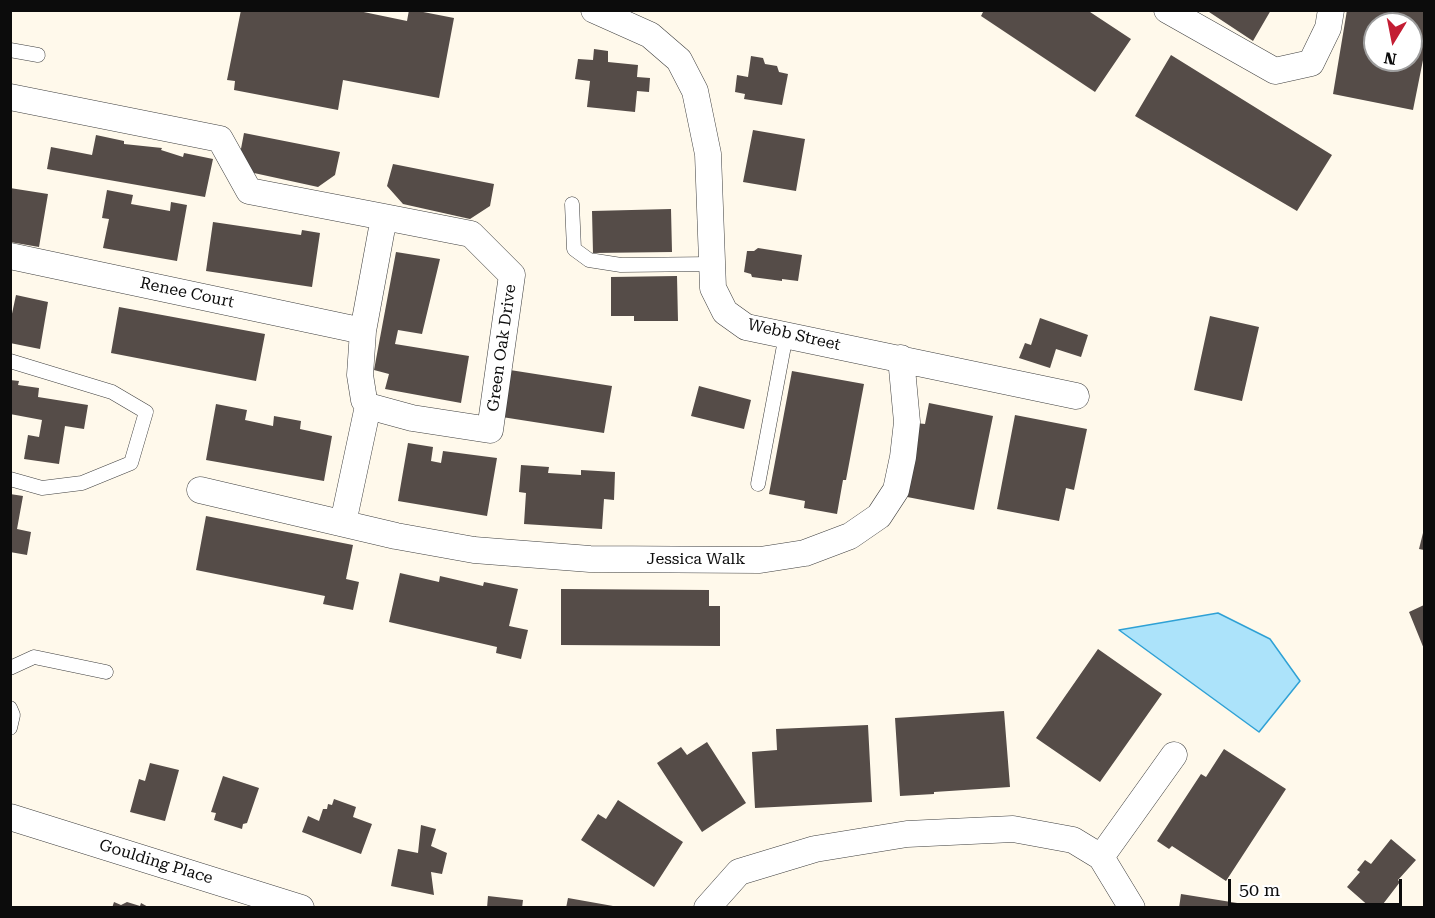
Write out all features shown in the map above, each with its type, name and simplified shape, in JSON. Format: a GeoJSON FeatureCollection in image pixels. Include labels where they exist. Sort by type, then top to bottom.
{"type":"FeatureCollection","features":[{"type":"Feature","properties":{"kind":"street","name":"Webb Street"},"geometry":{"type":"LineString","coordinates":[[594,10],[650,35],[679,60],[695,91],[708,154],[713,288],[725,312],[746,327],[1076,396]]}},
{"type":"Feature","properties":{"kind":"street"},"geometry":{"type":"LineString","coordinates":[[1167,10],[1275,71],[1311,63],[1328,28],[1331,10]]}},
{"type":"Feature","properties":{"kind":"street","name":"Green Oak Drive"},"geometry":{"type":"LineString","coordinates":[[10,97],[220,139],[249,191],[471,234],[512,275],[490,430],[412,417],[368,406]]}},
{"type":"Feature","properties":{"kind":"street"},"geometry":{"type":"LineString","coordinates":[[343,524],[368,406],[362,392],[360,375],[363,331],[384,217]]}},
{"type":"Feature","properties":{"kind":"street","name":"Renee Court"},"geometry":{"type":"LineString","coordinates":[[10,256],[363,331]]}},
{"type":"Feature","properties":{"kind":"street","name":"Jessica Walk"},"geometry":{"type":"LineString","coordinates":[[200,490],[396,536],[474,550],[590,559],[760,560],[805,553],[849,536],[879,516],[896,490],[907,422],[901,358]]}},
{"type":"Feature","properties":{"kind":"street"},"geometry":{"type":"LineString","coordinates":[[1101,857],[1174,755]]}},
{"type":"Feature","properties":{"kind":"street","name":"Goulding Place"},"geometry":{"type":"LineString","coordinates":[[10,817],[301,908]]}},
{"type":"Feature","properties":{"kind":"street"},"geometry":{"type":"LineString","coordinates":[[707,908],[739,872],[815,849],[907,834],[1013,829],[1073,840],[1101,857],[1132,908]]}},
{"type":"Feature","properties":{"kind":"lane"},"geometry":{"type":"LineString","coordinates":[[10,50],[38,55]]}},
{"type":"Feature","properties":{"kind":"lane"},"geometry":{"type":"LineString","coordinates":[[572,204],[574,249],[589,260],[621,265],[712,264]]}},
{"type":"Feature","properties":{"kind":"lane"},"geometry":{"type":"LineString","coordinates":[[758,484],[786,335]]}},
{"type":"Feature","properties":{"kind":"lane"},"geometry":{"type":"LineString","coordinates":[[10,361],[112,392],[146,412],[131,463],[82,483],[42,488],[10,479]]}},
{"type":"Feature","properties":{"kind":"lane"},"geometry":{"type":"LineString","coordinates":[[10,668],[34,657],[106,672]]}},
{"type":"Feature","properties":{"kind":"lane"},"geometry":{"type":"LineString","coordinates":[[10,708],[13,715],[10,728]]}},
{"type":"Feature","properties":{"kind":"water"},"geometry":{"type":"Polygon","coordinates":[[[1218,613],[1270,639],[1300,681],[1259,732],[1119,630],[1218,613]]]}},
{"type":"Feature","properties":{"kind":"building"},"geometry":{"type":"Polygon","coordinates":[[[241,10],[354,10],[407,21],[409,10],[413,10],[454,18],[439,98],[343,80],[338,110],[234,90],[235,81],[227,80],[241,10]]]}},
{"type":"Feature","properties":{"kind":"building"},"geometry":{"type":"Polygon","coordinates":[[[984,10],[1087,10],[1131,39],[1095,92],[981,16],[984,10]]]}},
{"type":"Feature","properties":{"kind":"building"},"geometry":{"type":"Polygon","coordinates":[[[1206,10],[1271,10],[1253,41],[1206,10]]]}},
{"type":"Feature","properties":{"kind":"building"},"geometry":{"type":"Polygon","coordinates":[[[1347,10],[1424,10],[1423,60],[1423,12],[1363,12],[1363,72],[1421,72],[1413,110],[1333,94],[1347,10]]]}},
{"type":"Feature","properties":{"kind":"building"},"geometry":{"type":"Polygon","coordinates":[[[594,49],[608,51],[608,62],[638,65],[637,77],[650,78],[649,92],[637,91],[635,112],[587,107],[590,81],[575,79],[578,59],[593,60],[594,49]]]}},
{"type":"Feature","properties":{"kind":"building"},"geometry":{"type":"Polygon","coordinates":[[[1171,55],[1332,155],[1297,211],[1135,116],[1171,55]]]}},
{"type":"Feature","properties":{"kind":"building"},"geometry":{"type":"Polygon","coordinates":[[[751,56],[763,58],[765,64],[777,66],[779,72],[788,74],[782,105],[744,99],[745,94],[735,92],[737,75],[748,77],[751,56]]]}},
{"type":"Feature","properties":{"kind":"building"},"geometry":{"type":"Polygon","coordinates":[[[753,130],[805,139],[796,191],[743,182],[753,130]]]}},
{"type":"Feature","properties":{"kind":"building"},"geometry":{"type":"Polygon","coordinates":[[[244,133],[340,152],[335,175],[318,187],[254,173],[240,154],[244,133]]]}},
{"type":"Feature","properties":{"kind":"building"},"geometry":{"type":"Polygon","coordinates":[[[96,135],[124,141],[124,144],[162,148],[161,150],[183,157],[184,153],[213,159],[205,197],[47,169],[51,147],[92,155],[96,135]]]}},
{"type":"Feature","properties":{"kind":"building"},"geometry":{"type":"Polygon","coordinates":[[[393,164],[494,184],[490,206],[470,219],[403,204],[387,186],[393,164]]]}},
{"type":"Feature","properties":{"kind":"building"},"geometry":{"type":"Polygon","coordinates":[[[10,188],[48,194],[39,247],[10,242],[10,188]]]}},
{"type":"Feature","properties":{"kind":"building"},"geometry":{"type":"Polygon","coordinates":[[[107,190],[133,195],[131,204],[170,211],[171,202],[187,205],[177,261],[103,248],[109,219],[102,218],[107,190]]]}},
{"type":"Feature","properties":{"kind":"building"},"geometry":{"type":"Polygon","coordinates":[[[671,209],[672,252],[593,253],[592,211],[671,209]]]}},
{"type":"Feature","properties":{"kind":"building"},"geometry":{"type":"Polygon","coordinates":[[[213,222],[301,235],[302,230],[320,233],[312,287],[206,271],[213,222]]]}},
{"type":"Feature","properties":{"kind":"building"},"geometry":{"type":"Polygon","coordinates":[[[758,248],[802,255],[798,281],[752,277],[751,274],[744,272],[747,251],[754,251],[758,248]]]}},
{"type":"Feature","properties":{"kind":"building"},"geometry":{"type":"Polygon","coordinates":[[[396,252],[440,259],[422,334],[398,330],[395,344],[469,356],[461,403],[385,389],[389,374],[374,370],[396,252]]]}},
{"type":"Feature","properties":{"kind":"building"},"geometry":{"type":"Polygon","coordinates":[[[677,276],[678,321],[634,321],[634,316],[611,316],[611,277],[677,276]]]}},
{"type":"Feature","properties":{"kind":"building"},"geometry":{"type":"Polygon","coordinates":[[[16,295],[48,302],[40,349],[10,343],[10,323],[16,295]]]}},
{"type":"Feature","properties":{"kind":"building"},"geometry":{"type":"Polygon","coordinates":[[[119,307],[265,334],[256,381],[111,353],[119,307]]]}},
{"type":"Feature","properties":{"kind":"building"},"geometry":{"type":"Polygon","coordinates":[[[1210,316],[1259,327],[1242,401],[1194,390],[1210,316]]]}},
{"type":"Feature","properties":{"kind":"building"},"geometry":{"type":"Polygon","coordinates":[[[1040,318],[1088,335],[1081,357],[1056,349],[1050,368],[1019,358],[1025,343],[1031,345],[1040,318]]]}},
{"type":"Feature","properties":{"kind":"building"},"geometry":{"type":"Polygon","coordinates":[[[510,370],[612,386],[604,433],[502,417],[510,370]]]}},
{"type":"Feature","properties":{"kind":"building"},"geometry":{"type":"Polygon","coordinates":[[[792,371],[864,384],[846,480],[843,480],[837,514],[804,508],[805,501],[769,494],[792,371]]]}},
{"type":"Feature","properties":{"kind":"building"},"geometry":{"type":"Polygon","coordinates":[[[10,380],[19,381],[18,385],[39,388],[38,397],[88,405],[84,429],[65,426],[59,464],[24,459],[28,435],[39,437],[42,420],[10,414],[10,380]]]}},
{"type":"Feature","properties":{"kind":"building"},"geometry":{"type":"Polygon","coordinates":[[[699,386],[751,400],[744,429],[691,416],[699,386]]]}},
{"type":"Feature","properties":{"kind":"building"},"geometry":{"type":"Polygon","coordinates":[[[929,403],[993,416],[974,510],[902,496],[916,423],[925,424],[929,403]]]}},
{"type":"Feature","properties":{"kind":"building"},"geometry":{"type":"Polygon","coordinates":[[[216,404],[247,410],[245,420],[273,426],[274,416],[301,421],[300,429],[332,436],[324,481],[206,460],[216,404]]]}},
{"type":"Feature","properties":{"kind":"building"},"geometry":{"type":"Polygon","coordinates":[[[1015,415],[1087,429],[1074,490],[1066,488],[1059,521],[997,509],[1015,415]]]}},
{"type":"Feature","properties":{"kind":"building"},"geometry":{"type":"Polygon","coordinates":[[[408,443],[433,447],[431,461],[441,463],[443,451],[497,458],[487,516],[398,501],[408,443]]]}},
{"type":"Feature","properties":{"kind":"building"},"geometry":{"type":"Polygon","coordinates":[[[521,465],[549,467],[548,473],[581,475],[581,470],[615,472],[614,500],[604,499],[602,529],[524,524],[526,493],[519,492],[521,465]]]}},
{"type":"Feature","properties":{"kind":"building"},"geometry":{"type":"Polygon","coordinates":[[[10,494],[23,496],[17,529],[31,532],[27,555],[10,552],[10,494]]]}},
{"type":"Feature","properties":{"kind":"building"},"geometry":{"type":"Polygon","coordinates":[[[206,516],[353,545],[346,579],[359,582],[353,610],[323,604],[325,596],[196,570],[206,516]]]}},
{"type":"Feature","properties":{"kind":"building"},"geometry":{"type":"Polygon","coordinates":[[[1424,529],[1424,550],[1419,549],[1424,529]]]}},
{"type":"Feature","properties":{"kind":"building"},"geometry":{"type":"Polygon","coordinates":[[[400,573],[439,582],[440,576],[483,586],[484,582],[518,589],[509,626],[528,630],[521,659],[496,653],[497,647],[389,622],[400,573]]]}},
{"type":"Feature","properties":{"kind":"building"},"geometry":{"type":"Polygon","coordinates":[[[561,589],[709,590],[709,606],[720,606],[720,646],[561,645],[561,589]]]}},
{"type":"Feature","properties":{"kind":"building"},"geometry":{"type":"Polygon","coordinates":[[[1424,605],[1424,649],[1409,612],[1424,605]]]}},
{"type":"Feature","properties":{"kind":"building"},"geometry":{"type":"Polygon","coordinates":[[[1098,649],[1162,694],[1100,782],[1036,738],[1098,649]]]}},
{"type":"Feature","properties":{"kind":"building"},"geometry":{"type":"Polygon","coordinates":[[[1004,711],[1010,787],[900,796],[895,718],[1004,711]]]}},
{"type":"Feature","properties":{"kind":"building"},"geometry":{"type":"Polygon","coordinates":[[[868,725],[872,802],[755,808],[752,752],[777,750],[776,729],[868,725]]]}},
{"type":"Feature","properties":{"kind":"building"},"geometry":{"type":"Polygon","coordinates":[[[707,742],[746,803],[702,832],[657,763],[681,747],[687,755],[707,742]]]}},
{"type":"Feature","properties":{"kind":"building"},"geometry":{"type":"Polygon","coordinates":[[[1224,749],[1286,789],[1226,881],[1172,846],[1169,849],[1157,841],[1201,774],[1206,777],[1224,749]]]}},
{"type":"Feature","properties":{"kind":"building"},"geometry":{"type":"Polygon","coordinates":[[[150,763],[179,770],[165,821],[130,812],[139,779],[145,781],[150,763]]]}},
{"type":"Feature","properties":{"kind":"building"},"geometry":{"type":"Polygon","coordinates":[[[223,776],[259,788],[247,823],[243,824],[242,829],[214,820],[216,813],[211,812],[223,776]]]}},
{"type":"Feature","properties":{"kind":"building"},"geometry":{"type":"Polygon","coordinates":[[[334,799],[356,807],[353,817],[372,824],[361,854],[302,832],[308,816],[319,821],[323,809],[327,809],[328,804],[332,805],[334,799]]]}},
{"type":"Feature","properties":{"kind":"building"},"geometry":{"type":"Polygon","coordinates":[[[618,800],[683,842],[654,887],[581,840],[598,814],[606,819],[618,800]]]}},
{"type":"Feature","properties":{"kind":"building"},"geometry":{"type":"Polygon","coordinates":[[[421,825],[436,829],[431,846],[447,853],[442,874],[431,872],[434,895],[391,886],[398,849],[418,853],[421,825]]]}},
{"type":"Feature","properties":{"kind":"building"},"geometry":{"type":"Polygon","coordinates":[[[1391,839],[1416,860],[1398,880],[1400,882],[1380,908],[1371,908],[1347,887],[1360,872],[1357,870],[1365,860],[1371,864],[1391,839]]]}},
{"type":"Feature","properties":{"kind":"building"},"geometry":{"type":"Polygon","coordinates":[[[1181,894],[1256,906],[1256,908],[1179,908],[1181,894]]]}},
{"type":"Feature","properties":{"kind":"building"},"geometry":{"type":"Polygon","coordinates":[[[488,896],[523,900],[522,908],[487,908],[488,896]]]}},
{"type":"Feature","properties":{"kind":"building"},"geometry":{"type":"Polygon","coordinates":[[[568,898],[613,906],[613,908],[566,908],[568,898]]]}},
{"type":"Feature","properties":{"kind":"building"},"geometry":{"type":"Polygon","coordinates":[[[114,902],[121,905],[127,902],[140,906],[141,903],[150,908],[112,908],[114,902]]]}}]}
